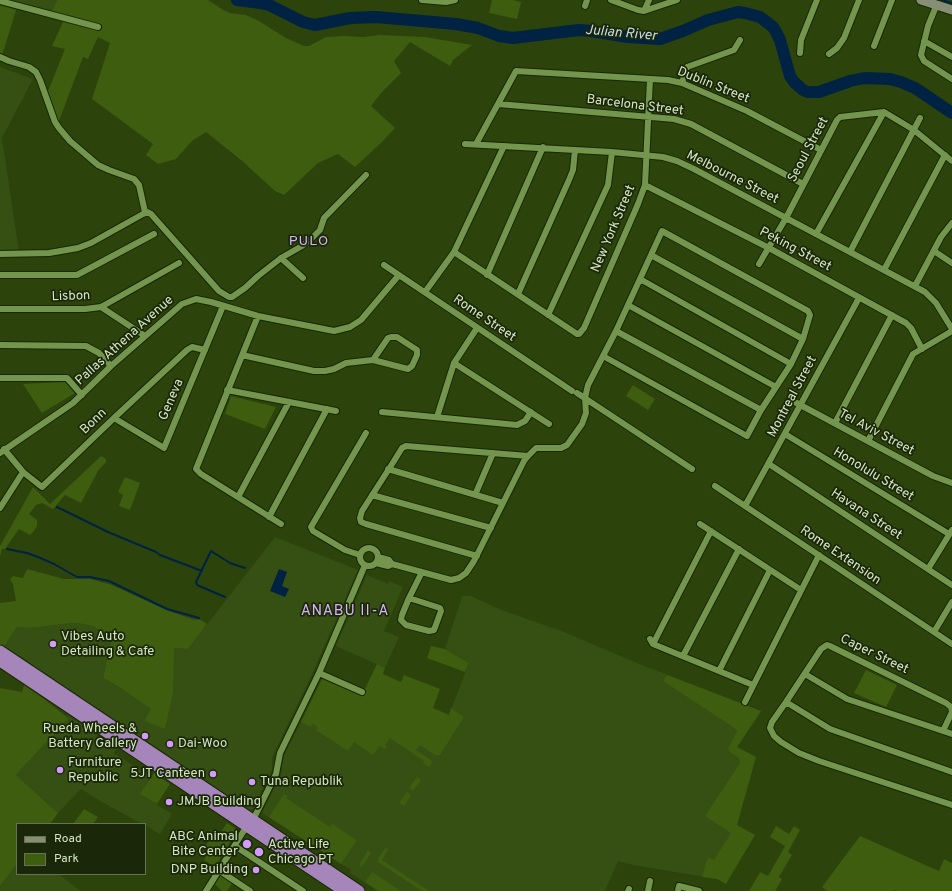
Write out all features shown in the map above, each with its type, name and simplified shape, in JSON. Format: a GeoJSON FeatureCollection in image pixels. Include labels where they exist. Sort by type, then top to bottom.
{"type":"FeatureCollection","features":[{"type":"Feature","properties":{"kind":"highway"},"geometry":{"type":"LineString","coordinates":[[0,651],[344,891]]}},
{"type":"Feature","properties":{"kind":"highway"},"geometry":{"type":"LineString","coordinates":[[0,661],[126,740]]}},
{"type":"Feature","properties":{"kind":"highway"},"geometry":{"type":"LineString","coordinates":[[250,824],[359,891]]}},
{"type":"Feature","properties":{"kind":"main road"},"geometry":{"type":"LineString","coordinates":[[921,0],[952,10]]}},
{"type":"Feature","properties":{"kind":"street"},"geometry":{"type":"LineString","coordinates":[[427,0],[446,2],[454,0]]}},
{"type":"Feature","properties":{"kind":"street"},"geometry":{"type":"LineString","coordinates":[[611,0],[638,10],[644,10],[677,0]]}},
{"type":"Feature","properties":{"kind":"street"},"geometry":{"type":"LineString","coordinates":[[644,10],[649,0]]}},
{"type":"Feature","properties":{"kind":"street"},"geometry":{"type":"LineString","coordinates":[[800,53],[801,40],[818,0]]}},
{"type":"Feature","properties":{"kind":"street"},"geometry":{"type":"LineString","coordinates":[[829,54],[837,48],[844,38],[859,0]]}},
{"type":"Feature","properties":{"kind":"street"},"geometry":{"type":"LineString","coordinates":[[874,46],[892,0]]}},
{"type":"Feature","properties":{"kind":"street"},"geometry":{"type":"LineString","coordinates":[[0,1],[98,27]]}},
{"type":"Feature","properties":{"kind":"street"},"geometry":{"type":"LineString","coordinates":[[937,4],[928,26],[921,55],[922,58],[952,79]]}},
{"type":"Feature","properties":{"kind":"street"},"geometry":{"type":"LineString","coordinates":[[682,83],[687,67],[734,50],[740,40]]}},
{"type":"Feature","properties":{"kind":"street"},"geometry":{"type":"LineString","coordinates":[[924,41],[952,57]]}},
{"type":"Feature","properties":{"kind":"street"},"geometry":{"type":"LineString","coordinates":[[0,57],[29,67],[36,72],[55,122],[59,128],[98,165],[134,179],[140,185],[145,212]]}},
{"type":"Feature","properties":{"kind":"street","name":"Dublin Street"},"geometry":{"type":"LineString","coordinates":[[498,104],[516,71],[668,80],[682,83],[748,111],[822,150]]}},
{"type":"Feature","properties":{"kind":"street","name":"New York Street"},"geometry":{"type":"LineString","coordinates":[[548,315],[577,334],[579,334],[584,328],[638,204],[645,185],[650,79]]}},
{"type":"Feature","properties":{"kind":"street"},"geometry":{"type":"LineString","coordinates":[[476,144],[498,104]]}},
{"type":"Feature","properties":{"kind":"street","name":"Barcelona Street"},"geometry":{"type":"LineString","coordinates":[[498,104],[674,119],[691,124],[803,184]]}},
{"type":"Feature","properties":{"kind":"street"},"geometry":{"type":"LineString","coordinates":[[816,234],[884,112],[914,130],[952,161]]}},
{"type":"Feature","properties":{"kind":"street","name":"Seoul Street"},"geometry":{"type":"LineString","coordinates":[[759,264],[786,218],[837,120],[840,117],[884,112]]}},
{"type":"Feature","properties":{"kind":"street"},"geometry":{"type":"LineString","coordinates":[[850,252],[920,118]]}},
{"type":"Feature","properties":{"kind":"street","name":"Melbourne Street"},"geometry":{"type":"LineString","coordinates":[[465,144],[543,147],[612,152],[670,159],[694,169],[925,292],[936,303],[952,330]]}},
{"type":"Feature","properties":{"kind":"street"},"geometry":{"type":"LineString","coordinates":[[425,292],[454,252],[504,146]]}},
{"type":"Feature","properties":{"kind":"street"},"geometry":{"type":"LineString","coordinates":[[487,275],[543,147]]}},
{"type":"Feature","properties":{"kind":"street"},"geometry":{"type":"LineString","coordinates":[[518,294],[569,180],[575,150]]}},
{"type":"Feature","properties":{"kind":"street"},"geometry":{"type":"LineString","coordinates":[[454,252],[548,315],[608,185],[612,152]]}},
{"type":"Feature","properties":{"kind":"street"},"geometry":{"type":"LineString","coordinates":[[884,270],[945,155]]}},
{"type":"Feature","properties":{"kind":"street"},"geometry":{"type":"LineString","coordinates":[[0,254],[48,254],[78,248],[91,243],[145,212],[151,214],[219,291],[228,297],[237,294],[281,258],[302,246],[312,238],[320,230],[324,218],[366,176]]}},
{"type":"Feature","properties":{"kind":"street","name":"Peking Street"},"geometry":{"type":"LineString","coordinates":[[645,185],[769,248],[906,323],[911,328],[922,349]]}},
{"type":"Feature","properties":{"kind":"street"},"geometry":{"type":"LineString","coordinates":[[915,286],[948,227],[952,223]]}},
{"type":"Feature","properties":{"kind":"street"},"geometry":{"type":"LineString","coordinates":[[377,560],[388,566],[392,564],[451,580],[459,578],[466,572],[477,556],[528,456],[536,448],[561,448],[567,445],[582,424],[586,413],[585,398],[588,385],[603,356],[616,331],[662,231],[808,311],[810,314],[803,339],[791,364],[761,410],[747,436],[603,356]]}},
{"type":"Feature","properties":{"kind":"street"},"geometry":{"type":"LineString","coordinates":[[0,275],[77,275],[154,234]]}},
{"type":"Feature","properties":{"kind":"street"},"geometry":{"type":"LineString","coordinates":[[934,251],[952,263]]}},
{"type":"Feature","properties":{"kind":"street"},"geometry":{"type":"LineString","coordinates":[[651,255],[803,339]]}},
{"type":"Feature","properties":{"kind":"street"},"geometry":{"type":"LineString","coordinates":[[281,258],[303,278]]}},
{"type":"Feature","properties":{"kind":"street","name":"Lisbon"},"geometry":{"type":"LineString","coordinates":[[0,310],[85,309],[101,307],[179,263]]}},
{"type":"Feature","properties":{"kind":"street","name":"Rome Street"},"geometry":{"type":"LineString","coordinates":[[384,265],[692,469]]}},
{"type":"Feature","properties":{"kind":"street","name":"Pallas Athena Avenue"},"geometry":{"type":"LineString","coordinates":[[2,451],[73,403],[111,366],[182,304],[196,299],[258,316],[334,332],[342,330],[361,320],[399,275]]}},
{"type":"Feature","properties":{"kind":"street"},"geometry":{"type":"LineString","coordinates":[[640,279],[791,364]]}},
{"type":"Feature","properties":{"kind":"street","name":"Montreal Street"},"geometry":{"type":"LineString","coordinates":[[745,506],[859,298]]}},
{"type":"Feature","properties":{"kind":"street"},"geometry":{"type":"LineString","coordinates":[[628,305],[776,387]]}},
{"type":"Feature","properties":{"kind":"street","name":"Geneva"},"geometry":{"type":"LineString","coordinates":[[114,418],[164,448],[223,306]]}},
{"type":"Feature","properties":{"kind":"street"},"geometry":{"type":"LineString","coordinates":[[101,307],[145,336]]}},
{"type":"Feature","properties":{"kind":"street"},"geometry":{"type":"LineString","coordinates":[[835,423],[892,315]]}},
{"type":"Feature","properties":{"kind":"street"},"geometry":{"type":"LineString","coordinates":[[258,316],[196,469],[201,474],[280,524]]}},
{"type":"Feature","properties":{"kind":"street"},"geometry":{"type":"LineString","coordinates":[[437,417],[454,363],[477,328]]}},
{"type":"Feature","properties":{"kind":"street"},"geometry":{"type":"LineString","coordinates":[[868,441],[913,354],[952,330]]}},
{"type":"Feature","properties":{"kind":"street"},"geometry":{"type":"LineString","coordinates":[[616,331],[761,410]]}},
{"type":"Feature","properties":{"kind":"street"},"geometry":{"type":"LineString","coordinates":[[242,355],[314,371],[325,371],[334,369],[346,363],[373,360],[408,370],[412,366],[417,350],[397,338],[390,337],[373,360]]}},
{"type":"Feature","properties":{"kind":"street"},"geometry":{"type":"LineString","coordinates":[[0,345],[86,346],[99,353],[111,366]]}},
{"type":"Feature","properties":{"kind":"street","name":"Bonn"},"geometry":{"type":"LineString","coordinates":[[2,451],[23,472],[42,487],[190,348],[205,350]]}},
{"type":"Feature","properties":{"kind":"street"},"geometry":{"type":"LineString","coordinates":[[454,363],[549,424]]}},
{"type":"Feature","properties":{"kind":"street"},"geometry":{"type":"LineString","coordinates":[[0,378],[67,378],[82,395]]}},
{"type":"Feature","properties":{"kind":"street"},"geometry":{"type":"LineString","coordinates":[[227,390],[336,411]]}},
{"type":"Feature","properties":{"kind":"street","name":"Tel Aviv Street"},"geometry":{"type":"LineString","coordinates":[[791,400],[933,476],[952,483]]}},
{"type":"Feature","properties":{"kind":"street"},"geometry":{"type":"LineString","coordinates":[[238,497],[289,402]]}},
{"type":"Feature","properties":{"kind":"street"},"geometry":{"type":"LineString","coordinates":[[269,517],[327,409]]}},
{"type":"Feature","properties":{"kind":"street"},"geometry":{"type":"LineString","coordinates":[[382,412],[517,425],[525,421],[531,412]]}},
{"type":"Feature","properties":{"kind":"street"},"geometry":{"type":"LineString","coordinates":[[360,555],[345,550],[313,531],[311,527],[366,433]]}},
{"type":"Feature","properties":{"kind":"street","name":"Honolulu Street"},"geometry":{"type":"LineString","coordinates":[[785,434],[951,532]]}},
{"type":"Feature","properties":{"kind":"street"},"geometry":{"type":"LineString","coordinates":[[477,556],[366,524],[361,522],[360,518],[362,511],[402,448],[406,446],[528,456]]}},
{"type":"Feature","properties":{"kind":"street"},"geometry":{"type":"LineString","coordinates":[[475,495],[493,453]]}},
{"type":"Feature","properties":{"kind":"street","name":"Havana Street"},"geometry":{"type":"LineString","coordinates":[[769,464],[952,585]]}},
{"type":"Feature","properties":{"kind":"street"},"geometry":{"type":"LineString","coordinates":[[388,469],[503,503]]}},
{"type":"Feature","properties":{"kind":"street"},"geometry":{"type":"LineString","coordinates":[[0,508],[23,472]]}},
{"type":"Feature","properties":{"kind":"street","name":"Rome Extension"},"geometry":{"type":"LineString","coordinates":[[715,486],[952,644]]}},
{"type":"Feature","properties":{"kind":"street"},"geometry":{"type":"LineString","coordinates":[[372,495],[491,528]]}},
{"type":"Feature","properties":{"kind":"street"},"geometry":{"type":"LineString","coordinates":[[700,524],[802,590]]}},
{"type":"Feature","properties":{"kind":"street"},"geometry":{"type":"LineString","coordinates":[[711,531],[652,642],[753,685]]}},
{"type":"Feature","properties":{"kind":"street"},"geometry":{"type":"LineString","coordinates":[[928,569],[951,532]]}},
{"type":"Feature","properties":{"kind":"street"},"geometry":{"type":"LineString","coordinates":[[370,548],[376,550],[377,560],[373,565],[365,565],[361,561],[360,555],[364,550],[370,548]]}},
{"type":"Feature","properties":{"kind":"street"},"geometry":{"type":"LineString","coordinates":[[683,656],[740,549]]}},
{"type":"Feature","properties":{"kind":"street"},"geometry":{"type":"LineString","coordinates":[[745,702],[819,556]]}},
{"type":"Feature","properties":{"kind":"street"},"geometry":{"type":"LineString","coordinates":[[206,891],[250,824],[277,771],[280,753],[319,673],[365,565]]}},
{"type":"Feature","properties":{"kind":"street"},"geometry":{"type":"LineString","coordinates":[[719,671],[770,570]]}},
{"type":"Feature","properties":{"kind":"street"},"geometry":{"type":"LineString","coordinates":[[409,598],[440,608],[441,611],[434,630],[429,631],[403,624],[401,620],[409,598],[422,572]]}},
{"type":"Feature","properties":{"kind":"street"},"geometry":{"type":"LineString","coordinates":[[934,632],[952,602]]}},
{"type":"Feature","properties":{"kind":"street","name":"Caper Street"},"geometry":{"type":"LineString","coordinates":[[943,731],[952,712],[951,707],[946,703],[827,645],[821,649],[772,722],[770,728],[774,736],[799,752],[826,764],[951,803]]}},
{"type":"Feature","properties":{"kind":"street"},"geometry":{"type":"LineString","coordinates":[[319,673],[362,692]]}},
{"type":"Feature","properties":{"kind":"street"},"geometry":{"type":"LineString","coordinates":[[804,674],[847,699],[952,734]]}},
{"type":"Feature","properties":{"kind":"street"},"geometry":{"type":"LineString","coordinates":[[786,702],[830,729],[952,772]]}},
{"type":"Feature","properties":{"kind":"street"},"geometry":{"type":"LineString","coordinates":[[235,846],[303,891]]}},
{"type":"Feature","properties":{"kind":"street"},"geometry":{"type":"LineString","coordinates":[[220,871],[250,891]]}},
{"type":"Feature","properties":{"kind":"street"},"geometry":{"type":"LineString","coordinates":[[648,891],[650,881]]}},
{"type":"Feature","properties":{"kind":"street"},"geometry":{"type":"LineString","coordinates":[[678,891],[679,886],[699,891]]}},
{"type":"Feature","properties":{"kind":"shaded area"},"geometry":{"type":"Polygon","coordinates":[[[6,0],[57,0],[51,12],[6,0]]]}},
{"type":"Feature","properties":{"kind":"shaded area"},"geometry":{"type":"Polygon","coordinates":[[[0,67],[33,79],[2,138],[19,252],[0,252],[0,67]]]}},
{"type":"Feature","properties":{"kind":"shaded area"},"geometry":{"type":"Polygon","coordinates":[[[275,537],[358,570],[309,681],[272,757],[272,770],[252,810],[248,809],[138,738],[4,647],[17,627],[31,628],[72,623],[84,624],[112,636],[103,678],[152,709],[165,729],[174,648],[188,649],[275,537]]]}},
{"type":"Feature","properties":{"kind":"shaded area"},"geometry":{"type":"Polygon","coordinates":[[[367,575],[388,584],[389,581],[403,587],[384,631],[399,637],[385,668],[336,646],[367,575]]]}},
{"type":"Feature","properties":{"kind":"shaded area"},"geometry":{"type":"Polygon","coordinates":[[[462,596],[471,596],[499,609],[564,632],[637,663],[761,711],[737,747],[756,757],[728,856],[717,879],[633,865],[618,861],[605,891],[378,891],[350,873],[351,870],[262,813],[281,774],[284,756],[323,677],[437,745],[469,663],[445,649],[462,596]]]}},
{"type":"Feature","properties":{"kind":"shaded area"},"geometry":{"type":"Polygon","coordinates":[[[67,715],[117,749],[114,753],[151,777],[141,794],[172,814],[160,834],[146,826],[146,823],[140,823],[81,789],[58,813],[16,775],[67,720],[67,715]]]}},
{"type":"Feature","properties":{"kind":"shaded area"},"geometry":{"type":"Polygon","coordinates":[[[16,865],[16,875],[59,875],[81,891],[0,891],[0,886],[16,865]]]}},
{"type":"Feature","properties":{"kind":"green space"},"geometry":{"type":"Polygon","coordinates":[[[57,0],[208,0],[225,11],[246,15],[259,21],[286,38],[304,46],[309,46],[326,37],[363,37],[380,35],[425,37],[472,45],[453,60],[450,66],[410,42],[394,61],[401,73],[382,92],[371,106],[395,128],[355,167],[338,154],[318,163],[284,195],[275,191],[241,160],[206,132],[192,141],[176,159],[158,164],[146,155],[153,144],[92,99],[110,43],[98,37],[88,59],[83,57],[56,129],[51,121],[44,101],[65,49],[52,46],[64,20],[101,29],[103,27],[51,12],[57,0]]]}},
{"type":"Feature","properties":{"kind":"green space"},"geometry":{"type":"Polygon","coordinates":[[[492,0],[513,0],[521,2],[517,19],[489,13],[492,0]]]}},
{"type":"Feature","properties":{"kind":"green space"},"geometry":{"type":"Polygon","coordinates":[[[0,2],[17,7],[0,62],[0,2]]]}},
{"type":"Feature","properties":{"kind":"green space"},"geometry":{"type":"Polygon","coordinates":[[[65,382],[75,393],[42,413],[23,384],[65,382]]]}},
{"type":"Feature","properties":{"kind":"green space"},"geometry":{"type":"Polygon","coordinates":[[[633,385],[655,399],[648,410],[626,396],[633,385]]]}},
{"type":"Feature","properties":{"kind":"green space"},"geometry":{"type":"Polygon","coordinates":[[[231,396],[276,407],[265,429],[225,414],[231,396]]]}},
{"type":"Feature","properties":{"kind":"green space"},"geometry":{"type":"Polygon","coordinates":[[[101,456],[106,459],[106,462],[98,471],[81,503],[65,495],[53,509],[42,503],[36,505],[29,514],[37,520],[37,526],[34,531],[30,535],[19,529],[5,549],[2,549],[0,557],[0,546],[33,487],[50,504],[101,456]]]}},
{"type":"Feature","properties":{"kind":"green space"},"geometry":{"type":"Polygon","coordinates":[[[125,477],[140,483],[130,510],[119,506],[123,495],[118,492],[125,477]]]}},
{"type":"Feature","properties":{"kind":"green space"},"geometry":{"type":"Polygon","coordinates":[[[27,569],[64,579],[90,579],[112,585],[169,611],[192,619],[201,620],[207,624],[188,649],[174,648],[173,693],[165,729],[144,721],[151,709],[103,678],[112,636],[84,624],[72,623],[31,628],[17,627],[4,647],[0,645],[0,603],[16,601],[13,584],[10,579],[13,576],[23,578],[27,569]]]}},
{"type":"Feature","properties":{"kind":"green space"},"geometry":{"type":"Polygon","coordinates":[[[431,646],[445,649],[469,663],[465,672],[427,658],[431,646]]]}},
{"type":"Feature","properties":{"kind":"green space"},"geometry":{"type":"Polygon","coordinates":[[[377,664],[385,668],[383,674],[401,682],[404,675],[440,689],[433,708],[449,715],[451,708],[464,717],[440,755],[435,755],[420,745],[416,750],[431,760],[432,763],[429,767],[423,763],[424,761],[390,738],[385,745],[387,747],[385,749],[380,746],[373,755],[354,742],[348,751],[316,730],[318,727],[313,724],[310,727],[301,722],[323,677],[362,695],[377,664]]]}},
{"type":"Feature","properties":{"kind":"green space"},"geometry":{"type":"Polygon","coordinates":[[[866,670],[897,685],[886,707],[854,693],[866,670]]]}},
{"type":"Feature","properties":{"kind":"green space"},"geometry":{"type":"Polygon","coordinates":[[[667,675],[761,711],[737,747],[756,757],[737,825],[755,835],[726,884],[717,879],[702,877],[709,857],[714,860],[731,833],[705,816],[740,763],[738,757],[731,753],[728,749],[737,731],[663,681],[667,675]]]}},
{"type":"Feature","properties":{"kind":"green space"},"geometry":{"type":"Polygon","coordinates":[[[24,685],[67,717],[67,720],[16,775],[58,813],[51,823],[16,823],[16,865],[0,886],[0,688],[22,692],[24,685]]]}},
{"type":"Feature","properties":{"kind":"green space"},"geometry":{"type":"Polygon","coordinates":[[[154,773],[170,784],[157,804],[140,794],[154,773]]]}},
{"type":"Feature","properties":{"kind":"green space"},"geometry":{"type":"Polygon","coordinates":[[[417,777],[421,780],[413,791],[409,788],[417,777]]]}},
{"type":"Feature","properties":{"kind":"green space"},"geometry":{"type":"Polygon","coordinates":[[[407,792],[411,795],[404,806],[399,803],[407,792]]]}},
{"type":"Feature","properties":{"kind":"green space"},"geometry":{"type":"Polygon","coordinates":[[[284,794],[288,796],[286,798],[330,827],[332,824],[357,840],[341,864],[269,817],[284,794]]]}},
{"type":"Feature","properties":{"kind":"green space"},"geometry":{"type":"Polygon","coordinates":[[[84,809],[98,817],[94,823],[74,823],[84,809]]]}},
{"type":"Feature","properties":{"kind":"green space"},"geometry":{"type":"Polygon","coordinates":[[[227,823],[236,829],[215,867],[204,860],[208,853],[205,847],[208,842],[205,840],[210,830],[219,835],[227,823]]]}},
{"type":"Feature","properties":{"kind":"green space"},"geometry":{"type":"Polygon","coordinates":[[[776,826],[789,834],[794,826],[800,830],[788,852],[792,855],[779,877],[782,879],[775,891],[749,891],[760,872],[768,876],[785,846],[770,837],[776,826]]]}},
{"type":"Feature","properties":{"kind":"green space"},"geometry":{"type":"Polygon","coordinates":[[[860,836],[939,871],[944,859],[952,863],[952,891],[827,891],[822,887],[860,836]]]}},
{"type":"Feature","properties":{"kind":"green space"},"geometry":{"type":"Polygon","coordinates":[[[385,848],[389,849],[382,860],[429,891],[422,891],[378,862],[378,859],[385,848]]]}},
{"type":"Feature","properties":{"kind":"green space"},"geometry":{"type":"Polygon","coordinates":[[[368,850],[371,853],[362,867],[359,865],[368,850]]]}},
{"type":"Feature","properties":{"kind":"green space"},"geometry":{"type":"Polygon","coordinates":[[[372,872],[401,891],[378,891],[365,882],[372,872]]]}},
{"type":"Feature","properties":{"kind":"green space"},"geometry":{"type":"Polygon","coordinates":[[[221,875],[233,882],[227,891],[222,891],[215,884],[221,875]]]}},
{"type":"Feature","properties":{"kind":"water"},"geometry":{"type":"Polygon","coordinates":[[[279,569],[287,572],[282,586],[289,589],[285,597],[270,591],[279,569]]]}},
{"type":"Feature","properties":{"kind":"waterway","name":"Julian River"},"geometry":{"type":"LineString","coordinates":[[237,0],[269,5],[303,22],[315,25],[350,18],[376,17],[456,24],[478,28],[499,36],[513,38],[579,30],[628,37],[660,39],[708,20],[738,12],[745,13],[760,17],[773,27],[780,40],[790,76],[803,90],[808,92],[819,92],[850,81],[864,78],[890,79],[915,88],[952,113]]}},
{"type":"Feature","properties":{"kind":"waterway"},"geometry":{"type":"LineString","coordinates":[[942,0],[952,3]]}},
{"type":"Feature","properties":{"kind":"waterway"},"geometry":{"type":"LineString","coordinates":[[57,507],[160,555],[202,571]]}},
{"type":"Feature","properties":{"kind":"waterway"},"geometry":{"type":"LineString","coordinates":[[7,549],[38,557],[77,577],[90,577],[109,581],[167,609],[199,618]]}},
{"type":"Feature","properties":{"kind":"waterway"},"geometry":{"type":"LineString","coordinates":[[225,597],[197,585],[196,582],[211,551],[230,563],[245,568]]}},
{"type":"Feature","properties":{"kind":"place","name":"Vibes Auto Detailing & Cafe"},"geometry":{"type":"Point","coordinates":[53,644]}},
{"type":"Feature","properties":{"kind":"place","name":"Rueda Wheels & Battery Gallery"},"geometry":{"type":"Point","coordinates":[145,736]}},
{"type":"Feature","properties":{"kind":"place","name":"Dai-Woo"},"geometry":{"type":"Point","coordinates":[170,744]}},
{"type":"Feature","properties":{"kind":"place","name":"Furniture Republic"},"geometry":{"type":"Point","coordinates":[60,770]}},
{"type":"Feature","properties":{"kind":"place","name":"5JT Canteen"},"geometry":{"type":"Point","coordinates":[213,774]}},
{"type":"Feature","properties":{"kind":"place","name":"Tuna Republik"},"geometry":{"type":"Point","coordinates":[252,782]}},
{"type":"Feature","properties":{"kind":"place","name":"JMJB Building"},"geometry":{"type":"Point","coordinates":[169,802]}},
{"type":"Feature","properties":{"kind":"place","name":"ABC Animal Bite Center"},"geometry":{"type":"Point","coordinates":[247,844]}},
{"type":"Feature","properties":{"kind":"place","name":"Active Life Chicago PT"},"geometry":{"type":"Point","coordinates":[259,852]}},
{"type":"Feature","properties":{"kind":"place","name":"DNP Building"},"geometry":{"type":"Point","coordinates":[256,870]}},
{"type":"Feature","properties":{"kind":"district","name":"PULO"},"geometry":{"type":"Point","coordinates":[309,242]}},
{"type":"Feature","properties":{"kind":"district","name":"ANABU II-A"},"geometry":{"type":"Point","coordinates":[345,612]}}]}
